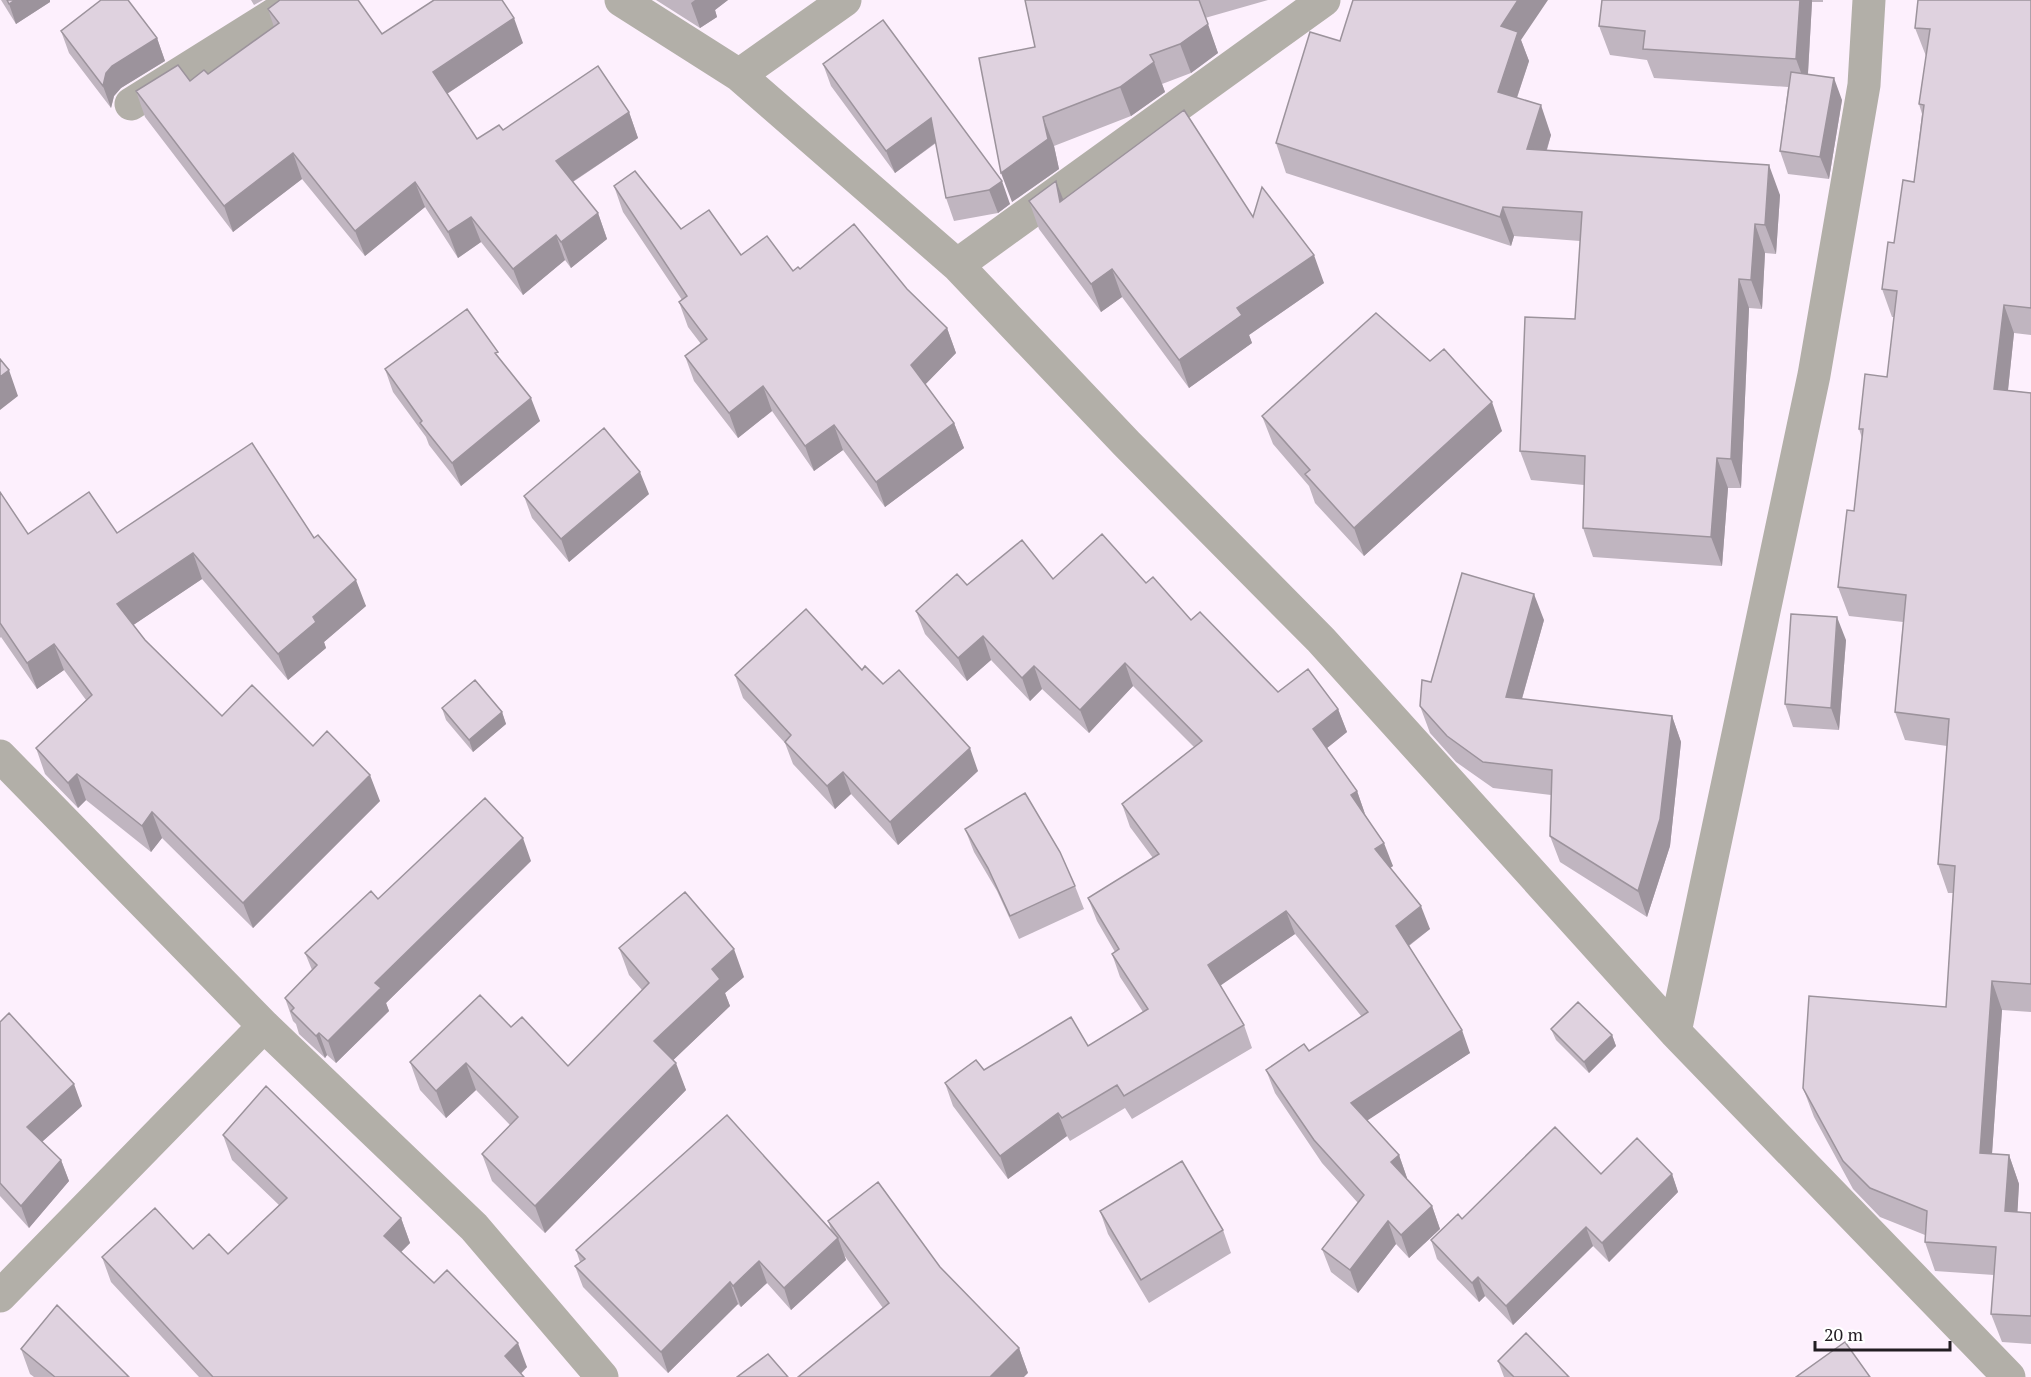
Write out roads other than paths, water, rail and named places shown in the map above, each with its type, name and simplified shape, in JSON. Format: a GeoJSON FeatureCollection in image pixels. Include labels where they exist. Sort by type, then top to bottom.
{"type":"FeatureCollection","features":[{"type":"Feature","properties":{"kind":"street"},"geometry":{"type":"LineString","coordinates":[[130,104],[297,0]]}},
{"type":"Feature","properties":{"kind":"street"},"geometry":{"type":"LineString","coordinates":[[621,0],[739,75],[957,265],[1127,444],[1321,640],[1676,1032],[2009,1377]]}},
{"type":"Feature","properties":{"kind":"street"},"geometry":{"type":"LineString","coordinates":[[739,75],[845,0]]}},
{"type":"Feature","properties":{"kind":"street"},"geometry":{"type":"LineString","coordinates":[[957,265],[1324,0]]}},
{"type":"Feature","properties":{"kind":"street"},"geometry":{"type":"LineString","coordinates":[[1676,1032],[1814,375],[1864,85],[1869,0]]}},
{"type":"Feature","properties":{"kind":"street"},"geometry":{"type":"LineString","coordinates":[[0,756],[264,1026],[474,1227],[602,1377]]}},
{"type":"Feature","properties":{"kind":"street"},"geometry":{"type":"LineString","coordinates":[[0,1296],[264,1026]]}}]}
